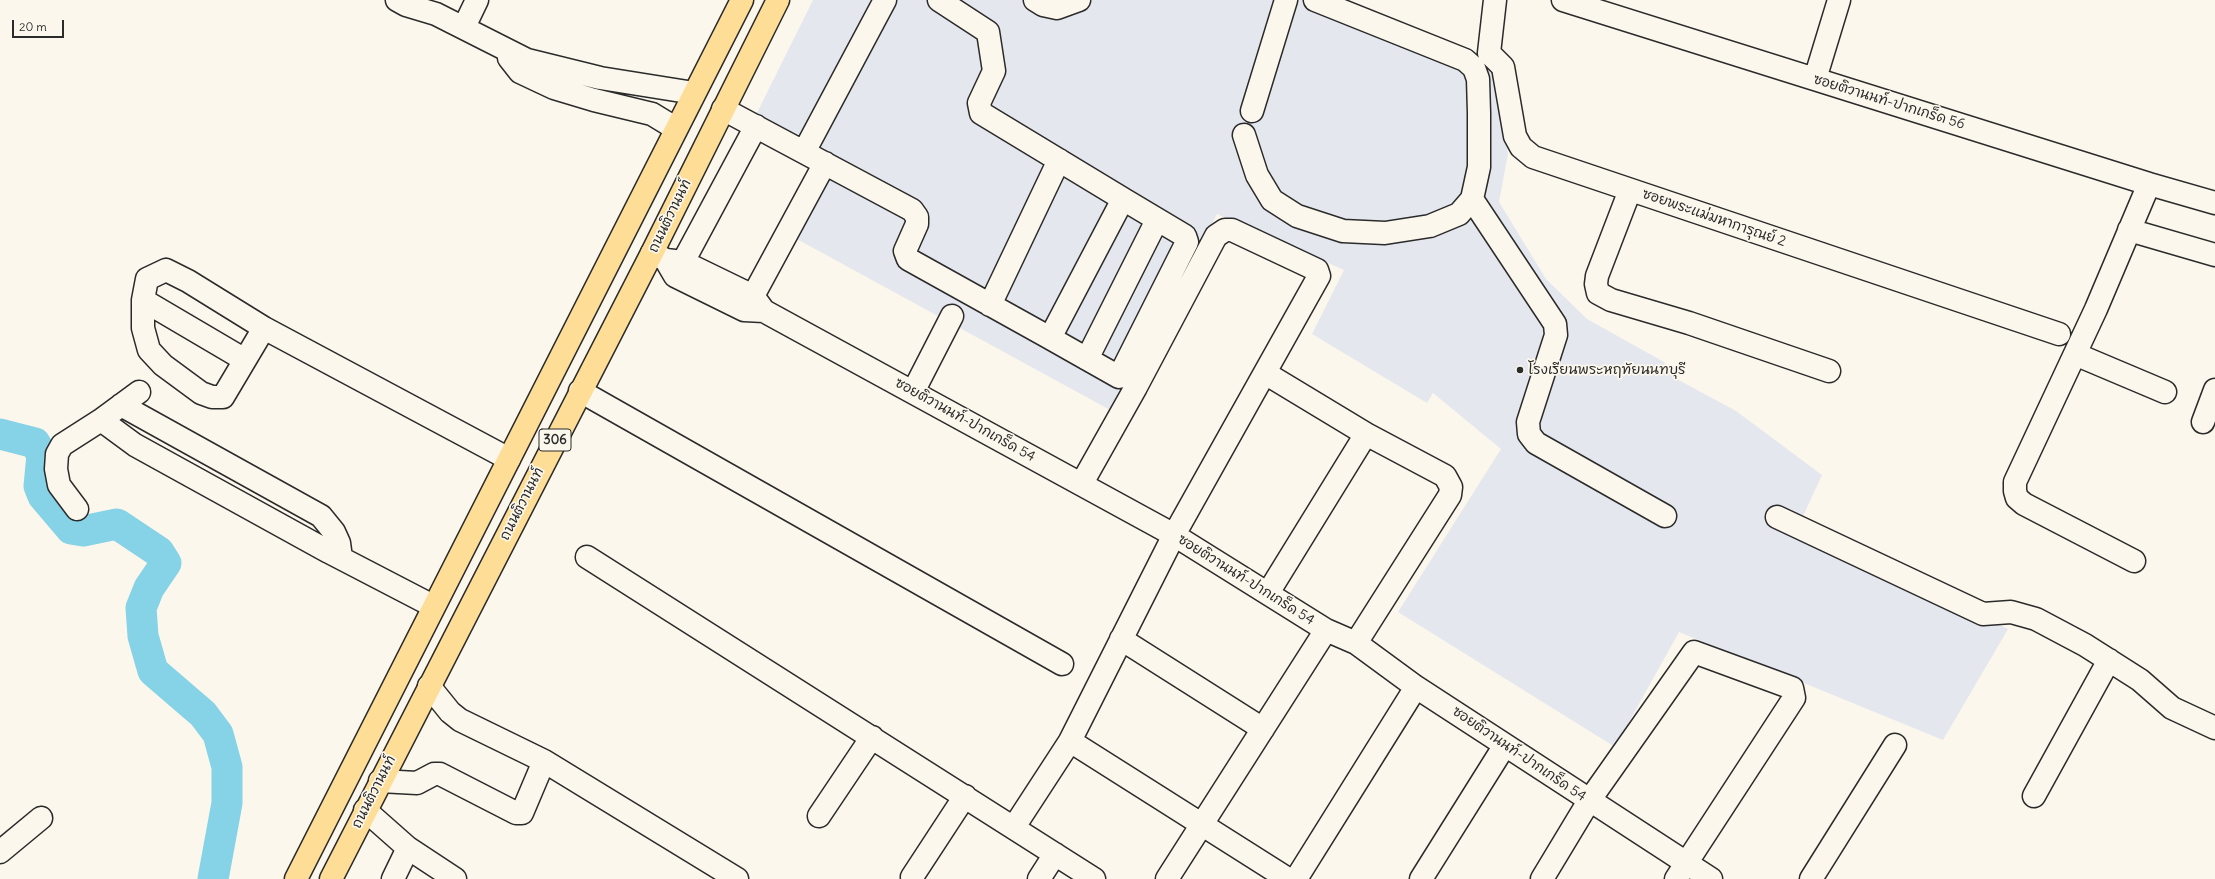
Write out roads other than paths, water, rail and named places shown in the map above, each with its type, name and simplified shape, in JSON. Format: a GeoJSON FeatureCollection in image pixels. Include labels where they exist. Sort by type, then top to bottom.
{"type":"FeatureCollection","features":[{"type":"Feature","properties":{"kind":"main road","name":"306"},"geometry":{"type":"LineString","coordinates":[[296,879],[433,606],[742,0]]}},
{"type":"Feature","properties":{"kind":"main road","name":"ถนนติวานนท์"},"geometry":{"type":"LineString","coordinates":[[331,879],[428,686],[580,391],[669,263],[723,109],[778,0]]}},
{"type":"Feature","properties":{"kind":"main road"},"geometry":{"type":"LineString","coordinates":[[509,459],[537,474]]}},
{"type":"Feature","properties":{"kind":"street"},"geometry":{"type":"LineString","coordinates":[[464,27],[477,0]]}},
{"type":"Feature","properties":{"kind":"street"},"geometry":{"type":"LineString","coordinates":[[804,152],[885,0]]}},
{"type":"Feature","properties":{"kind":"street"},"geometry":{"type":"LineString","coordinates":[[723,109],[912,210],[916,217],[917,224],[905,251],[908,259],[1119,377],[1183,252],[1187,242],[1185,236],[981,113],[979,103],[994,71],[988,32],[939,0]]}},
{"type":"Feature","properties":{"kind":"street"},"geometry":{"type":"LineString","coordinates":[[1035,0],[1043,6],[1057,8],[1079,0]]}},
{"type":"Feature","properties":{"kind":"street"},"geometry":{"type":"LineString","coordinates":[[1252,110],[1286,0]]}},
{"type":"Feature","properties":{"kind":"street"},"geometry":{"type":"LineString","coordinates":[[1244,135],[1257,175],[1272,200],[1298,216],[1343,231],[1385,233],[1430,226],[1459,214],[1472,199],[1479,166],[1478,79],[1474,68],[1465,60],[1315,0]]}},
{"type":"Feature","properties":{"kind":"street","name":"ซอยพระแม่มหาการุณย์ 2"},"geometry":{"type":"LineString","coordinates":[[1495,0],[1489,53],[1503,67],[1515,136],[1521,147],[1533,157],[2058,334]]}},
{"type":"Feature","properties":{"kind":"street"},"geometry":{"type":"LineString","coordinates":[[1816,79],[1839,0]]}},
{"type":"Feature","properties":{"kind":"street"},"geometry":{"type":"LineString","coordinates":[[406,1],[464,27],[527,60],[561,70],[694,93]]}},
{"type":"Feature","properties":{"kind":"street","name":"ซอยติวานนท์-ปากเกร็ด 56"},"geometry":{"type":"LineString","coordinates":[[1576,2],[2149,184],[2215,203]]}},
{"type":"Feature","properties":{"kind":"street"},"geometry":{"type":"LineString","coordinates":[[502,47],[520,72],[554,88],[594,100],[652,114],[676,128]]}},
{"type":"Feature","properties":{"kind":"street"},"geometry":{"type":"LineString","coordinates":[[669,263],[756,126]]}},
{"type":"Feature","properties":{"kind":"street"},"geometry":{"type":"LineString","coordinates":[[990,304],[1059,160]]}},
{"type":"Feature","properties":{"kind":"street"},"geometry":{"type":"LineString","coordinates":[[758,303],[825,163]]}},
{"type":"Feature","properties":{"kind":"street"},"geometry":{"type":"LineString","coordinates":[[2134,561],[2024,504],[2017,498],[2014,491],[2015,482],[2075,354],[2149,184]]}},
{"type":"Feature","properties":{"kind":"street"},"geometry":{"type":"LineString","coordinates":[[1630,190],[1597,276],[1596,284],[1598,293],[1611,300],[1689,323],[1829,371]]}},
{"type":"Feature","properties":{"kind":"street"},"geometry":{"type":"LineString","coordinates":[[1050,338],[1123,199]]}},
{"type":"Feature","properties":{"kind":"street"},"geometry":{"type":"LineString","coordinates":[[1472,199],[1555,324],[1556,335],[1528,422],[1529,434],[1536,443],[1665,516]]}},
{"type":"Feature","properties":{"kind":"street"},"geometry":{"type":"LineString","coordinates":[[1087,359],[1157,220]]}},
{"type":"Feature","properties":{"kind":"street"},"geometry":{"type":"LineString","coordinates":[[1014,827],[1070,741],[1174,535],[1319,273],[1314,268],[1232,230],[1225,230],[1216,236],[1136,387],[1082,483]]}},
{"type":"Feature","properties":{"kind":"street"},"geometry":{"type":"LineString","coordinates":[[2129,230],[2215,255]]}},
{"type":"Feature","properties":{"kind":"street","name":"ซอยติวานนท์-ปากเกร็ด 54"},"geometry":{"type":"LineString","coordinates":[[669,263],[758,303],[913,392],[1082,483],[1174,535],[1326,630],[1356,643],[1416,686],[1589,801],[1681,871],[1711,879]]}},
{"type":"Feature","properties":{"kind":"street"},"geometry":{"type":"LineString","coordinates":[[264,328],[223,397],[212,397],[201,393],[163,364],[148,350],[143,328],[143,300],[147,279],[166,270],[188,281],[264,328],[509,459]]}},
{"type":"Feature","properties":{"kind":"street"},"geometry":{"type":"LineString","coordinates":[[143,300],[245,360]]}},
{"type":"Feature","properties":{"kind":"street"},"geometry":{"type":"LineString","coordinates":[[913,392],[952,316]]}},
{"type":"Feature","properties":{"kind":"street"},"geometry":{"type":"LineString","coordinates":[[2075,354],[2165,392]]}},
{"type":"Feature","properties":{"kind":"street"},"geometry":{"type":"LineString","coordinates":[[1265,373],[1366,434],[1446,476],[1451,487],[1450,495],[1356,643]]}},
{"type":"Feature","properties":{"kind":"street"},"geometry":{"type":"LineString","coordinates":[[2203,422],[2215,390]]}},
{"type":"Feature","properties":{"kind":"street"},"geometry":{"type":"LineString","coordinates":[[580,391],[1062,664]]}},
{"type":"Feature","properties":{"kind":"street"},"geometry":{"type":"LineString","coordinates":[[77,509],[59,485],[56,469],[57,454],[62,446],[139,392]]}},
{"type":"Feature","properties":{"kind":"street"},"geometry":{"type":"LineString","coordinates":[[121,405],[321,516],[334,532],[339,543],[340,558]]}},
{"type":"Feature","properties":{"kind":"street"},"geometry":{"type":"LineString","coordinates":[[101,420],[135,446],[340,558],[433,606]]}},
{"type":"Feature","properties":{"kind":"street"},"geometry":{"type":"LineString","coordinates":[[1268,593],[1366,434]]}},
{"type":"Feature","properties":{"kind":"street"},"geometry":{"type":"LineString","coordinates":[[1777,517],[1983,614],[2011,612],[2036,619],[2085,645],[2140,680],[2172,708],[2215,728]]}},
{"type":"Feature","properties":{"kind":"street"},"geometry":{"type":"LineString","coordinates":[[587,557],[1094,879]]}},
{"type":"Feature","properties":{"kind":"street"},"geometry":{"type":"LineString","coordinates":[[1167,879],[1326,630]]}},
{"type":"Feature","properties":{"kind":"street"},"geometry":{"type":"LineString","coordinates":[[1121,639],[1263,729]]}},
{"type":"Feature","properties":{"kind":"street"},"geometry":{"type":"LineString","coordinates":[[1542,879],[1589,801],[1694,652],[1792,688],[1794,698],[1681,871]]}},
{"type":"Feature","properties":{"kind":"street"},"geometry":{"type":"LineString","coordinates":[[2034,796],[2109,660]]}},
{"type":"Feature","properties":{"kind":"street"},"geometry":{"type":"LineString","coordinates":[[428,686],[450,712],[460,720],[544,761],[736,879]]}},
{"type":"Feature","properties":{"kind":"street"},"geometry":{"type":"LineString","coordinates":[[1296,879],[1416,686]]}},
{"type":"Feature","properties":{"kind":"street"},"geometry":{"type":"LineString","coordinates":[[819,816],[872,737]]}},
{"type":"Feature","properties":{"kind":"street"},"geometry":{"type":"LineString","coordinates":[[1070,741],[1288,879]]}},
{"type":"Feature","properties":{"kind":"street"},"geometry":{"type":"LineString","coordinates":[[1421,879],[1506,745]]}},
{"type":"Feature","properties":{"kind":"street"},"geometry":{"type":"LineString","coordinates":[[1811,879],[1895,745]]}},
{"type":"Feature","properties":{"kind":"street"},"geometry":{"type":"LineString","coordinates":[[380,781],[417,783],[434,774],[440,774],[519,814],[522,813],[544,761]]}},
{"type":"Feature","properties":{"kind":"street"},"geometry":{"type":"LineString","coordinates":[[912,877],[965,796]]}},
{"type":"Feature","properties":{"kind":"street"},"geometry":{"type":"LineString","coordinates":[[366,810],[408,848],[450,878]]}},
{"type":"Feature","properties":{"kind":"street"},"geometry":{"type":"LineString","coordinates":[[0,852],[41,818]]}},
{"type":"Feature","properties":{"kind":"street"},"geometry":{"type":"LineString","coordinates":[[393,879],[408,848]]}},
{"type":"Feature","properties":{"kind":"street"},"geometry":{"type":"LineString","coordinates":[[1039,879],[1055,854]]}},
{"type":"Feature","properties":{"kind":"waterway"},"geometry":{"type":"LineString","coordinates":[[0,434],[35,443],[42,455],[39,486],[43,496],[71,529],[83,531],[117,524],[159,552],[166,563],[149,588],[141,608],[143,636],[153,671],[203,714],[218,734],[227,767],[227,803],[213,879]]}},
{"type":"Feature","properties":{"kind":"place","name":"โรงเรียนพระหฤทัยนนทบุรี"},"geometry":{"type":"Point","coordinates":[1520,370]}}]}
